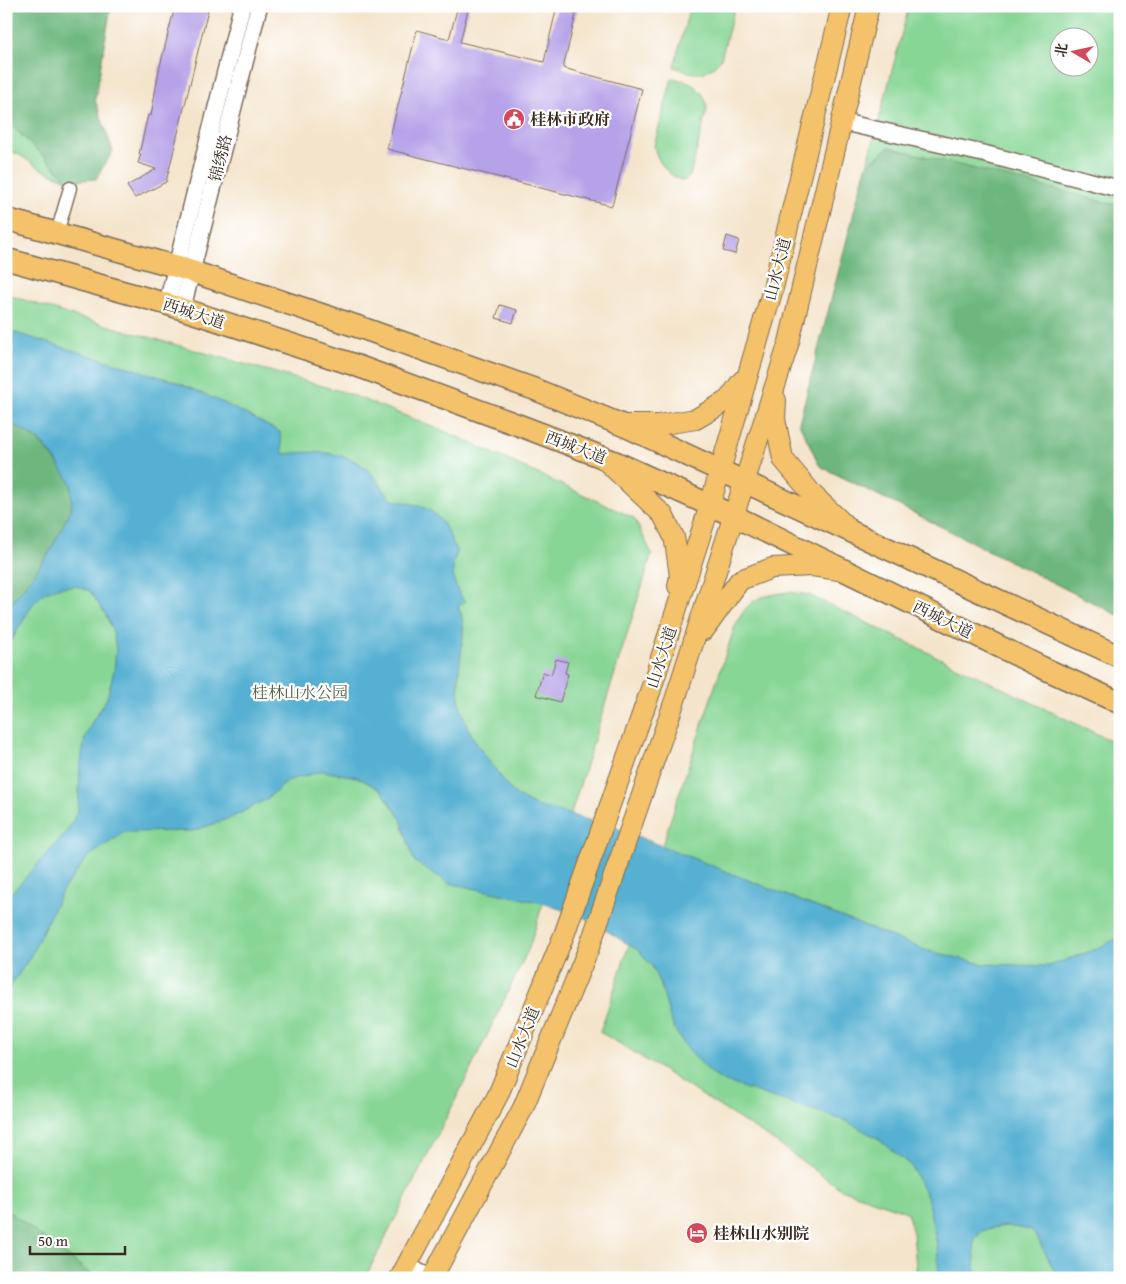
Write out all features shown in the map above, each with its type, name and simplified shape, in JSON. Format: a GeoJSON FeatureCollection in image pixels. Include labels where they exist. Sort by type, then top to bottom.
{"type":"FeatureCollection","features":[{"type":"Feature","properties":{"kind":"highway"},"geometry":{"type":"LineString","coordinates":[[6,219],[184,269],[362,328],[534,390],[622,425],[1120,657]]}},
{"type":"Feature","properties":{"kind":"highway","name":"西城大道"},"geometry":{"type":"LineString","coordinates":[[6,258],[174,307],[352,364],[602,458],[734,516],[1041,667],[1120,703]]}},
{"type":"Feature","properties":{"kind":"main road","name":"山水大道"},"geometry":{"type":"LineString","coordinates":[[404,1272],[498,1095],[564,935],[650,692],[710,505],[772,292],[842,6]]}},
{"type":"Feature","properties":{"kind":"main road","name":"山水大道"},"geometry":{"type":"LineString","coordinates":[[431,1278],[523,1108],[590,945],[690,653],[789,342],[869,6]]}},
{"type":"Feature","properties":{"kind":"main road"},"geometry":{"type":"LineString","coordinates":[[622,425],[658,425],[696,419],[728,400],[748,373]]}},
{"type":"Feature","properties":{"kind":"main road"},"geometry":{"type":"LineString","coordinates":[[777,381],[775,419],[783,459],[812,495],[854,533]]}},
{"type":"Feature","properties":{"kind":"main road"},"geometry":{"type":"LineString","coordinates":[[602,458],[663,516],[674,537],[680,576],[674,617]]}},
{"type":"Feature","properties":{"kind":"main road"},"geometry":{"type":"LineString","coordinates":[[690,653],[740,580],[772,568],[812,566],[844,570]]}},
{"type":"Feature","properties":{"kind":"street","name":"锦绣路"},"geometry":{"type":"LineString","coordinates":[[184,269],[242,6]]}},
{"type":"Feature","properties":{"kind":"street","name":"锦绣路"},"geometry":{"type":"LineString","coordinates":[[174,307],[259,6]]}},
{"type":"Feature","properties":{"kind":"street"},"geometry":{"type":"LineString","coordinates":[[842,122],[990,155],[1120,189]]}},
{"type":"Feature","properties":{"kind":"street"},"geometry":{"type":"LineString","coordinates":[[57,233],[70,188]]}},
{"type":"Feature","properties":{"kind":"street"},"geometry":{"type":"LineString","coordinates":[[404,1272],[431,1278]]}},
{"type":"Feature","properties":{"kind":"green space"},"geometry":{"type":"Polygon","coordinates":[[[6,6],[111,6],[95,100],[113,151],[96,179],[69,181],[6,120],[6,6]]]}},
{"type":"Feature","properties":{"kind":"green space"},"geometry":{"type":"Polygon","coordinates":[[[690,6],[735,6],[721,59],[703,73],[693,73],[674,67],[690,6]]]}},
{"type":"Feature","properties":{"kind":"green space"},"geometry":{"type":"Polygon","coordinates":[[[909,6],[1120,6],[1120,616],[820,466],[799,423],[909,6]]]}},
{"type":"Feature","properties":{"kind":"green space"},"geometry":{"type":"Polygon","coordinates":[[[672,78],[685,81],[701,92],[707,110],[690,176],[684,181],[673,176],[664,168],[654,146],[672,78]]]}},
{"type":"Feature","properties":{"kind":"green space"},"geometry":{"type":"Polygon","coordinates":[[[6,120],[69,181],[43,170],[18,154],[6,150],[6,120]]]}},
{"type":"Feature","properties":{"kind":"green space"},"geometry":{"type":"Polygon","coordinates":[[[889,147],[1120,206],[1120,616],[820,466],[799,423],[866,166],[889,147]]]}},
{"type":"Feature","properties":{"kind":"green space","name":"桂林山水公园"},"geometry":{"type":"Polygon","coordinates":[[[6,294],[67,314],[347,393],[449,433],[634,518],[652,554],[529,948],[468,1075],[365,1278],[6,1278],[6,294]]]}},
{"type":"Feature","properties":{"kind":"green space"},"geometry":{"type":"Polygon","coordinates":[[[6,420],[30,434],[49,452],[70,481],[73,498],[69,515],[61,533],[6,614],[6,420]]]}},
{"type":"Feature","properties":{"kind":"green space"},"geometry":{"type":"Polygon","coordinates":[[[788,592],[809,595],[1120,745],[1120,1278],[917,1278],[913,1233],[907,1212],[841,1189],[777,1143],[600,1032],[735,626],[745,609],[756,600],[769,595],[788,592]]]}},
{"type":"Feature","properties":{"kind":"green space"},"geometry":{"type":"Polygon","coordinates":[[[6,1209],[96,1278],[6,1278],[6,1209]]]}},
{"type":"Feature","properties":{"kind":"water"},"geometry":{"type":"Polygon","coordinates":[[[6,330],[174,381],[226,404],[280,432],[283,454],[318,452],[352,459],[371,473],[392,500],[418,505],[435,514],[446,529],[457,553],[453,572],[458,591],[465,602],[458,606],[463,630],[459,691],[464,719],[474,740],[506,785],[530,803],[619,829],[925,950],[983,964],[1049,966],[1096,949],[1120,937],[1120,1278],[1058,1278],[1037,1237],[1030,1230],[1007,1226],[982,1231],[974,1240],[976,1278],[939,1278],[937,1245],[927,1197],[911,1166],[879,1139],[846,1121],[723,1081],[712,1074],[690,1052],[678,1035],[671,1021],[661,986],[652,966],[639,951],[588,919],[543,903],[449,883],[414,861],[401,819],[381,790],[357,777],[322,771],[290,780],[265,800],[233,817],[193,831],[125,832],[88,857],[62,891],[29,959],[6,993],[6,899],[65,834],[78,811],[80,768],[85,738],[92,722],[107,698],[114,671],[116,649],[113,632],[106,615],[90,591],[76,586],[61,587],[45,592],[32,605],[6,650],[6,614],[48,555],[72,508],[71,484],[55,459],[39,440],[6,420],[6,330]]]}},
{"type":"Feature","properties":{"kind":"building"},"geometry":{"type":"Polygon","coordinates":[[[175,6],[209,6],[166,182],[135,198],[127,186],[156,169],[138,163],[141,154],[139,154],[148,115],[151,116],[159,70],[175,6]]]}},
{"type":"Feature","properties":{"kind":"building","name":"桂林市政府"},"geometry":{"type":"Polygon","coordinates":[[[458,6],[469,6],[460,42],[544,62],[557,6],[578,6],[563,68],[642,89],[612,206],[387,149],[417,30],[449,39],[458,6]]]}},
{"type":"Feature","properties":{"kind":"building"},"geometry":{"type":"Polygon","coordinates":[[[727,236],[739,240],[735,254],[723,251],[727,236]]]}},
{"type":"Feature","properties":{"kind":"building"},"geometry":{"type":"Polygon","coordinates":[[[500,305],[517,310],[513,323],[496,318],[500,305]]]}},
{"type":"Feature","properties":{"kind":"building"},"geometry":{"type":"Polygon","coordinates":[[[556,659],[568,662],[565,673],[568,674],[560,702],[536,695],[543,672],[551,675],[556,659]]]}},
{"type":"Feature","properties":{"kind":"place","name":"桂林市政府"},"geometry":{"type":"Point","coordinates":[514,119]}},
{"type":"Feature","properties":{"kind":"place","name":"桂林山水别院"},"geometry":{"type":"Point","coordinates":[697,1233]}}]}
